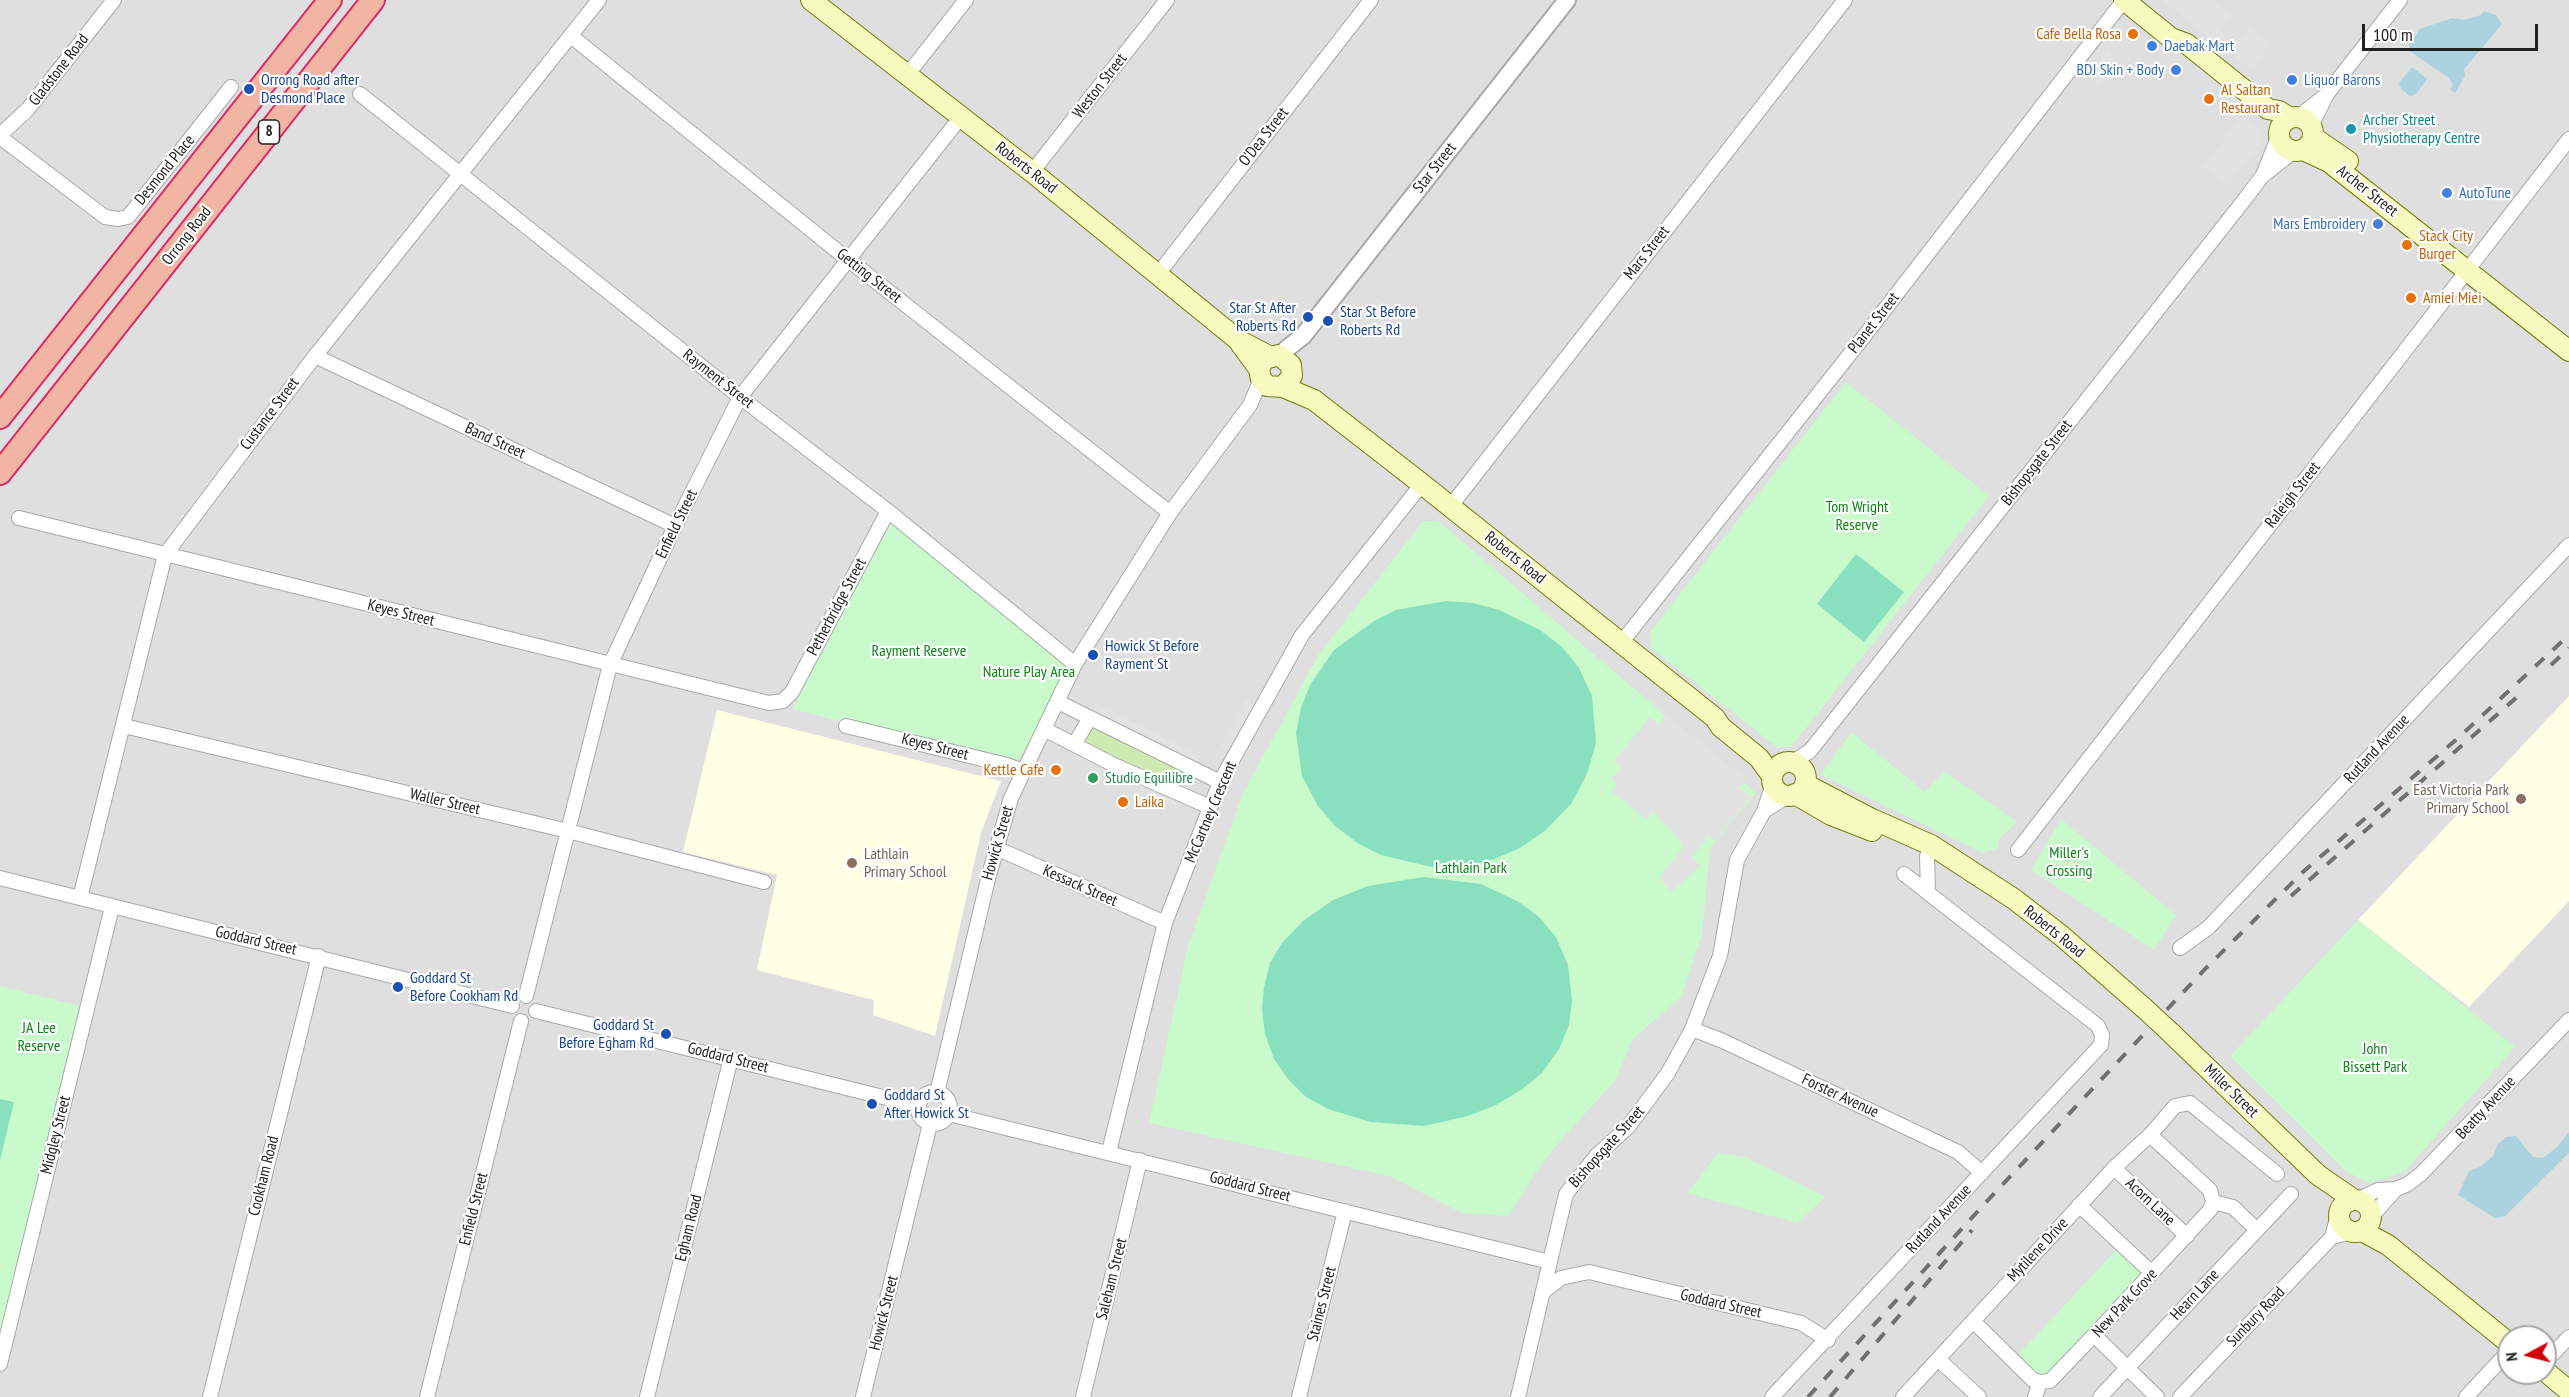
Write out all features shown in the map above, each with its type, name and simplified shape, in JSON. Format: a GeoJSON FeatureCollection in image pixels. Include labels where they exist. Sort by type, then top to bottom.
{"type":"FeatureCollection","features":[{"type":"Feature","properties":{"kind":"highway","name":"Orrong Road"},"geometry":{"type":"LineString","coordinates":[[0,417],[330,0]]}},
{"type":"Feature","properties":{"kind":"highway","name":"Orrong Road"},"geometry":{"type":"LineString","coordinates":[[0,473],[373,0]]}},
{"type":"Feature","properties":{"kind":"main road","name":"Roberts Road"},"geometry":{"type":"LineString","coordinates":[[811,0],[1032,172],[1276,371],[1422,484],[1715,718],[1721,727],[1759,758],[1790,778],[1872,819],[1931,845],[1958,865],[2014,899],[2063,937],[2144,1008]]}},
{"type":"Feature","properties":{"kind":"main road"},"geometry":{"type":"LineString","coordinates":[[2124,0],[2171,38],[2187,44]]}},
{"type":"Feature","properties":{"kind":"main road"},"geometry":{"type":"LineString","coordinates":[[2139,0],[2177,30],[2187,44],[2296,133]]}},
{"type":"Feature","properties":{"kind":"main road","name":"Archer Street"},"geometry":{"type":"LineString","coordinates":[[2296,133],[2329,162],[2569,337]]}},
{"type":"Feature","properties":{"kind":"main road","name":"Archer Street"},"geometry":{"type":"LineString","coordinates":[[2470,267],[2569,351]]}},
{"type":"Feature","properties":{"kind":"main road","name":"Roberts Road"},"geometry":{"type":"LineString","coordinates":[[1790,778],[1831,815],[1928,856],[1958,865]]}},
{"type":"Feature","properties":{"kind":"main road","name":"Miller Street"},"geometry":{"type":"LineString","coordinates":[[2144,1008],[2348,1205]]}},
{"type":"Feature","properties":{"kind":"main road"},"geometry":{"type":"LineString","coordinates":[[2364,1225],[2368,1205],[2348,1205],[2342,1226],[2364,1225],[2497,1333]]}},
{"type":"Feature","properties":{"kind":"main road"},"geometry":{"type":"LineString","coordinates":[[2557,1380],[2569,1390]]}},
{"type":"Feature","properties":{"kind":"street","name":"Gladstone Road"},"geometry":{"type":"LineString","coordinates":[[0,136],[28,110],[114,0]]}},
{"type":"Feature","properties":{"kind":"street","name":"Custance Street"},"geometry":{"type":"LineString","coordinates":[[80,898],[165,555],[315,356],[599,0]]}},
{"type":"Feature","properties":{"kind":"street"},"geometry":{"type":"LineString","coordinates":[[908,74],[966,0]]}},
{"type":"Feature","properties":{"kind":"street","name":"Weston Street"},"geometry":{"type":"LineString","coordinates":[[1032,172],[1167,0]]}},
{"type":"Feature","properties":{"kind":"street","name":"O'Dea Street"},"geometry":{"type":"LineString","coordinates":[[1158,274],[1371,0]]}},
{"type":"Feature","properties":{"kind":"street","name":"Star Street"},"geometry":{"type":"LineString","coordinates":[[1276,371],[1567,0]]}},
{"type":"Feature","properties":{"kind":"street","name":"Mars Street"},"geometry":{"type":"LineString","coordinates":[[1450,507],[1845,0]]}},
{"type":"Feature","properties":{"kind":"street","name":"Planet Street"},"geometry":{"type":"LineString","coordinates":[[1621,643],[1865,335],[2124,0]]}},
{"type":"Feature","properties":{"kind":"street","name":"Bishopsgate Street"},"geometry":{"type":"LineString","coordinates":[[1518,1397],[1566,1194],[1596,1156],[1628,1127],[1668,1074],[1692,1029],[1720,956],[1737,860],[1764,811],[2400,0]]}},
{"type":"Feature","properties":{"kind":"street","name":"Getting Street"},"geometry":{"type":"LineString","coordinates":[[571,36],[850,261],[1170,513]]}},
{"type":"Feature","properties":{"kind":"street","name":"Desmond Place"},"geometry":{"type":"LineString","coordinates":[[0,136],[105,217],[118,219],[128,217],[231,87]]}},
{"type":"Feature","properties":{"kind":"street","name":"Rayment Street"},"geometry":{"type":"LineString","coordinates":[[360,94],[740,397],[888,511],[1075,664]]}},
{"type":"Feature","properties":{"kind":"street","name":"Enfield Street"},"geometry":{"type":"LineString","coordinates":[[526,996],[610,664],[675,526],[740,397],[850,261],[960,118]]}},
{"type":"Feature","properties":{"kind":"street","name":"Bishopsgate Street"},"geometry":{"type":"LineString","coordinates":[[2263,175],[2296,133]]}},
{"type":"Feature","properties":{"kind":"street","name":"Raleigh Street"},"geometry":{"type":"LineString","coordinates":[[2018,850],[2569,139]]}},
{"type":"Feature","properties":{"kind":"street","name":"Band Street"},"geometry":{"type":"LineString","coordinates":[[315,356],[675,526]]}},
{"type":"Feature","properties":{"kind":"street","name":"Howick Street"},"geometry":{"type":"LineString","coordinates":[[937,1093],[1005,813],[1023,771],[1075,664],[1170,513],[1276,371]]}},
{"type":"Feature","properties":{"kind":"street","name":"McCartney Crescent"},"geometry":{"type":"LineString","coordinates":[[1109,1152],[1165,924],[1220,782],[1302,635],[1422,484]]}},
{"type":"Feature","properties":{"kind":"street","name":"Petherbridge Street"},"geometry":{"type":"LineString","coordinates":[[783,701],[792,692],[888,511]]}},
{"type":"Feature","properties":{"kind":"street","name":"Keyes Street"},"geometry":{"type":"LineString","coordinates":[[19,518],[769,704],[783,701]]}},
{"type":"Feature","properties":{"kind":"street","name":"Rutland Avenue"},"geometry":{"type":"LineString","coordinates":[[2180,948],[2208,928],[2569,545]]}},
{"type":"Feature","properties":{"kind":"street"},"geometry":{"type":"LineString","coordinates":[[1058,702],[1220,782]]}},
{"type":"Feature","properties":{"kind":"street"},"geometry":{"type":"LineString","coordinates":[[1075,743],[1090,718]]}},
{"type":"Feature","properties":{"kind":"street","name":"Waller Street"},"geometry":{"type":"LineString","coordinates":[[124,726],[568,831],[764,882]]}},
{"type":"Feature","properties":{"kind":"street","name":"Keyes Street"},"geometry":{"type":"LineString","coordinates":[[846,726],[1023,771]]}},
{"type":"Feature","properties":{"kind":"street"},"geometry":{"type":"LineString","coordinates":[[1044,729],[1116,766],[1177,790],[1210,807]]}},
{"type":"Feature","properties":{"kind":"street"},"geometry":{"type":"LineString","coordinates":[[1177,790],[1185,780],[1187,766]]}},
{"type":"Feature","properties":{"kind":"street","name":"Kessack Street"},"geometry":{"type":"LineString","coordinates":[[996,848],[1165,924]]}},
{"type":"Feature","properties":{"kind":"street"},"geometry":{"type":"LineString","coordinates":[[1928,856],[1928,893]]}},
{"type":"Feature","properties":{"kind":"street"},"geometry":{"type":"LineString","coordinates":[[1904,874],[1928,893]]}},
{"type":"Feature","properties":{"kind":"street","name":"Goddard Street"},"geometry":{"type":"LineString","coordinates":[[0,878],[512,1006]]}},
{"type":"Feature","properties":{"kind":"street","name":"Rutland Avenue"},"geometry":{"type":"LineString","coordinates":[[1772,1397],[2100,1048],[2102,1039],[2098,1026],[1928,893]]}},
{"type":"Feature","properties":{"kind":"street","name":"Midgley Street"},"geometry":{"type":"LineString","coordinates":[[0,1365],[112,907]]}},
{"type":"Feature","properties":{"kind":"street","name":"Cookham Road"},"geometry":{"type":"LineString","coordinates":[[210,1397],[319,956]]}},
{"type":"Feature","properties":{"kind":"street"},"geometry":{"type":"LineString","coordinates":[[526,996],[536,1003],[536,1011],[529,1020],[521,1021],[512,1014],[512,1006],[515,999],[526,996]]}},
{"type":"Feature","properties":{"kind":"street","name":"Goddard Street"},"geometry":{"type":"LineString","coordinates":[[536,1011],[919,1106]]}},
{"type":"Feature","properties":{"kind":"street","name":"Beatty Avenue"},"geometry":{"type":"LineString","coordinates":[[2364,1225],[2396,1189],[2414,1179],[2440,1157],[2569,1020]]}},
{"type":"Feature","properties":{"kind":"street","name":"Enfield Street"},"geometry":{"type":"LineString","coordinates":[[427,1397],[521,1021]]}},
{"type":"Feature","properties":{"kind":"street","name":"Forster Avenue"},"geometry":{"type":"LineString","coordinates":[[1692,1029],[1723,1041],[1959,1152],[1982,1173]]}},
{"type":"Feature","properties":{"kind":"street","name":"Egham Road"},"geometry":{"type":"LineString","coordinates":[[646,1397],[731,1058]]}},
{"type":"Feature","properties":{"kind":"street"},"geometry":{"type":"LineString","coordinates":[[937,1093],[948,1101],[949,1114],[940,1124],[930,1124],[922,1119],[919,1106],[924,1096],[937,1093]]}},
{"type":"Feature","properties":{"kind":"street","name":"Miller Street"},"geometry":{"type":"LineString","coordinates":[[2175,1106],[2190,1103],[2277,1174]]}},
{"type":"Feature","properties":{"kind":"street","name":"Mytilene Drive"},"geometry":{"type":"LineString","coordinates":[[1903,1397],[2079,1205],[2150,1135],[2175,1106]]}},
{"type":"Feature","properties":{"kind":"street","name":"Goddard Street"},"geometry":{"type":"LineString","coordinates":[[949,1114],[1550,1262]]}},
{"type":"Feature","properties":{"kind":"street","name":"Howick Street"},"geometry":{"type":"LineString","coordinates":[[863,1397],[930,1124]]}},
{"type":"Feature","properties":{"kind":"street"},"geometry":{"type":"LineString","coordinates":[[2150,1135],[2210,1190],[2213,1202],[2233,1207],[2257,1230]]}},
{"type":"Feature","properties":{"kind":"street","name":"Saleham Street"},"geometry":{"type":"LineString","coordinates":[[1083,1397],[1140,1160]]}},
{"type":"Feature","properties":{"kind":"street","name":"Acorn Lane"},"geometry":{"type":"LineString","coordinates":[[2114,1168],[2187,1236]]}},
{"type":"Feature","properties":{"kind":"street","name":"Beatty Avenue"},"geometry":{"type":"LineString","coordinates":[[2348,1205],[2378,1190],[2396,1189]]}},
{"type":"Feature","properties":{"kind":"street","name":"Hearn Lane"},"geometry":{"type":"LineString","coordinates":[[2100,1397],[2291,1194]]}},
{"type":"Feature","properties":{"kind":"street","name":"New Park Grove"},"geometry":{"type":"LineString","coordinates":[[2040,1382],[2050,1381],[2187,1236],[2210,1210],[2213,1202]]}},
{"type":"Feature","properties":{"kind":"street"},"geometry":{"type":"LineString","coordinates":[[2079,1205],[2152,1273]]}},
{"type":"Feature","properties":{"kind":"street","name":"Sunbury Road"},"geometry":{"type":"LineString","coordinates":[[2180,1397],[2332,1237],[2348,1205]]}},
{"type":"Feature","properties":{"kind":"street","name":"Staines Street"},"geometry":{"type":"LineString","coordinates":[[1299,1397],[1345,1211]]}},
{"type":"Feature","properties":{"kind":"street"},"geometry":{"type":"LineString","coordinates":[[2332,1237],[2364,1225]]}},
{"type":"Feature","properties":{"kind":"street","name":"Goddard Street"},"geometry":{"type":"LineString","coordinates":[[1543,1292],[1561,1278],[1589,1272],[1801,1323],[1827,1340]]}},
{"type":"Feature","properties":{"kind":"street"},"geometry":{"type":"LineString","coordinates":[[1973,1321],[2033,1380],[2040,1382],[2035,1397]]}},
{"type":"Feature","properties":{"kind":"street"},"geometry":{"type":"LineString","coordinates":[[2094,1335],[2157,1397]]}},
{"type":"Feature","properties":{"kind":"street"},"geometry":{"type":"LineString","coordinates":[[2557,1350],[2569,1337]]}},
{"type":"Feature","properties":{"kind":"street"},"geometry":{"type":"LineString","coordinates":[[1938,1359],[1979,1397]]}},
{"type":"Feature","properties":{"kind":"street"},"geometry":{"type":"LineString","coordinates":[[2466,1397],[2497,1364]]}},
{"type":"Feature","properties":{"kind":"shaded area"},"geometry":{"type":"Polygon","coordinates":[[[0,0],[2569,0],[2569,1397],[0,1397],[0,0]]]}},
{"type":"Feature","properties":{"kind":"shaded area"},"geometry":{"type":"Polygon","coordinates":[[[2162,0],[2212,0],[2232,16],[2221,31],[2228,37],[2221,47],[2162,0]]]}},
{"type":"Feature","properties":{"kind":"shaded area"},"geometry":{"type":"Polygon","coordinates":[[[2249,27],[2271,44],[2251,69],[2229,52],[2249,27]]]}},
{"type":"Feature","properties":{"kind":"shaded area"},"geometry":{"type":"Polygon","coordinates":[[[2108,51],[2119,60],[2098,85],[2087,77],[2108,51]]]}},
{"type":"Feature","properties":{"kind":"shaded area"},"geometry":{"type":"Polygon","coordinates":[[[2242,116],[2260,129],[2261,141],[2228,186],[2203,167],[2242,116]]]}},
{"type":"Feature","properties":{"kind":"shaded area","name":"East Victoria Park Primary School"},"geometry":{"type":"Polygon","coordinates":[[[2569,696],[2569,901],[2469,1007],[2358,920],[2569,696]]]}},
{"type":"Feature","properties":{"kind":"shaded area"},"geometry":{"type":"Polygon","coordinates":[[[1246,700],[1261,709],[1235,754],[1220,747],[1246,700]]]}},
{"type":"Feature","properties":{"kind":"shaded area"},"geometry":{"type":"Polygon","coordinates":[[[1091,701],[1200,756],[1193,769],[1085,715],[1091,701]]]}},
{"type":"Feature","properties":{"kind":"shaded area","name":"Lathlain Primary School"},"geometry":{"type":"Polygon","coordinates":[[[717,710],[1001,781],[981,833],[935,1036],[873,1015],[874,1000],[757,970],[777,875],[683,852],[717,710]]]}},
{"type":"Feature","properties":{"kind":"shaded area"},"geometry":{"type":"Polygon","coordinates":[[[1666,715],[1746,779],[1739,788],[1751,797],[1715,841],[1708,835],[1693,857],[1700,866],[1671,892],[1659,877],[1682,849],[1683,844],[1653,811],[1646,819],[1612,792],[1618,784],[1612,779],[1620,768],[1614,761],[1650,717],[1659,724],[1666,715]]]}},
{"type":"Feature","properties":{"kind":"shaded area"},"geometry":{"type":"Polygon","coordinates":[[[1075,743],[1183,793],[1176,807],[1070,751],[1075,743]]]}},
{"type":"Feature","properties":{"kind":"green space","name":"Tom Wright Reserve"},"geometry":{"type":"Polygon","coordinates":[[[1846,382],[1989,496],[1791,747],[1778,748],[1651,648],[1650,632],[1846,382]]]}},
{"type":"Feature","properties":{"kind":"green space","name":"Rayment Reserve"},"geometry":{"type":"Polygon","coordinates":[[[888,511],[1075,664],[1014,767],[793,709],[888,511]]]}},
{"type":"Feature","properties":{"kind":"green space","name":"Lathlain Park"},"geometry":{"type":"Polygon","coordinates":[[[1423,521],[1438,521],[1756,793],[1710,848],[1702,934],[1681,997],[1633,1039],[1615,1081],[1560,1141],[1536,1172],[1508,1216],[1462,1213],[1389,1176],[1149,1123],[1188,946],[1243,793],[1319,654],[1423,521]]]}},
{"type":"Feature","properties":{"kind":"green space"},"geometry":{"type":"Polygon","coordinates":[[[1856,554],[1904,592],[1864,642],[1817,604],[1856,554]]]}},
{"type":"Feature","properties":{"kind":"green space"},"geometry":{"type":"Polygon","coordinates":[[[1446,601],[1473,603],[1499,610],[1540,630],[1562,647],[1579,668],[1592,696],[1596,743],[1587,774],[1571,804],[1546,830],[1520,848],[1492,860],[1468,866],[1436,868],[1381,855],[1359,844],[1335,826],[1318,806],[1302,776],[1296,733],[1301,708],[1310,685],[1334,650],[1374,621],[1396,610],[1446,601]]]}},
{"type":"Feature","properties":{"kind":"green space"},"geometry":{"type":"Polygon","coordinates":[[[1090,718],[1187,766],[1185,779],[1177,790],[1075,743],[1090,718]]]}},
{"type":"Feature","properties":{"kind":"green space"},"geometry":{"type":"Polygon","coordinates":[[[1851,732],[1925,792],[1944,771],[2017,822],[1998,840],[1998,848],[1983,853],[1821,775],[1851,732]]]}},
{"type":"Feature","properties":{"kind":"green space","name":"Miller's Crossing"},"geometry":{"type":"Polygon","coordinates":[[[2061,819],[2176,915],[2154,950],[2031,870],[2061,819]]]}},
{"type":"Feature","properties":{"kind":"green space"},"geometry":{"type":"Polygon","coordinates":[[[1423,877],[1481,884],[1519,902],[1539,917],[1556,937],[1568,965],[1572,1001],[1569,1025],[1559,1049],[1542,1073],[1521,1090],[1496,1105],[1468,1116],[1424,1126],[1371,1122],[1328,1109],[1306,1097],[1288,1079],[1274,1059],[1265,1034],[1262,1010],[1264,987],[1270,963],[1282,943],[1303,921],[1333,900],[1368,886],[1423,877]]]}},
{"type":"Feature","properties":{"kind":"green space","name":"John Bissett Park"},"geometry":{"type":"Polygon","coordinates":[[[2358,920],[2515,1047],[2405,1171],[2370,1183],[2347,1172],[2230,1056],[2358,920]]]}},
{"type":"Feature","properties":{"kind":"green space","name":"JA Lee Reserve"},"geometry":{"type":"Polygon","coordinates":[[[0,986],[87,1008],[0,1364],[0,986]]]}},
{"type":"Feature","properties":{"kind":"green space"},"geometry":{"type":"Polygon","coordinates":[[[0,1099],[14,1102],[0,1160],[0,1099]]]}},
{"type":"Feature","properties":{"kind":"green space"},"geometry":{"type":"Polygon","coordinates":[[[1718,1153],[1744,1157],[1826,1197],[1797,1223],[1687,1193],[1718,1153]]]}},
{"type":"Feature","properties":{"kind":"green space"},"geometry":{"type":"Polygon","coordinates":[[[2118,1248],[2139,1268],[2139,1279],[2048,1375],[2037,1375],[2017,1356],[2118,1248]]]}},
{"type":"Feature","properties":{"kind":"water"},"geometry":{"type":"Polygon","coordinates":[[[2484,11],[2496,15],[2502,24],[2464,69],[2465,76],[2455,93],[2450,89],[2453,85],[2449,78],[2411,52],[2409,44],[2420,29],[2452,18],[2464,20],[2481,15],[2484,11]]]}},
{"type":"Feature","properties":{"kind":"water"},"geometry":{"type":"Polygon","coordinates":[[[2412,67],[2427,79],[2416,94],[2410,96],[2401,89],[2399,83],[2412,67]]]}},
{"type":"Feature","properties":{"kind":"water"},"geometry":{"type":"Polygon","coordinates":[[[2569,1132],[2569,1153],[2505,1216],[2495,1218],[2458,1195],[2469,1171],[2480,1167],[2493,1156],[2498,1144],[2506,1137],[2516,1136],[2533,1157],[2543,1158],[2557,1147],[2569,1132]]]}},
{"type":"Feature","properties":{"kind":"railway"},"geometry":{"type":"LineString","coordinates":[[1808,1397],[1989,1199],[2207,967],[2304,871],[2457,739],[2569,635]]}},
{"type":"Feature","properties":{"kind":"railway"},"geometry":{"type":"LineString","coordinates":[[2551,665],[2569,648]]}},
{"type":"Feature","properties":{"kind":"railway"},"geometry":{"type":"LineString","coordinates":[[2291,896],[2525,690]]}},
{"type":"Feature","properties":{"kind":"railway"},"geometry":{"type":"LineString","coordinates":[[1830,1397],[1972,1230]]}},
{"type":"Feature","properties":{"kind":"place","name":"Cafe Bella Rosa"},"geometry":{"type":"Point","coordinates":[2133,34]}},
{"type":"Feature","properties":{"kind":"place","name":"Daebak Mart"},"geometry":{"type":"Point","coordinates":[2152,46]}},
{"type":"Feature","properties":{"kind":"place","name":"BDJ Skin + Body"},"geometry":{"type":"Point","coordinates":[2176,70]}},
{"type":"Feature","properties":{"kind":"place","name":"Liquor Barons"},"geometry":{"type":"Point","coordinates":[2292,80]}},
{"type":"Feature","properties":{"kind":"place","name":"Orrong Road after Desmond Place"},"geometry":{"type":"Point","coordinates":[249,89]}},
{"type":"Feature","properties":{"kind":"place","name":"Al Saltan Restaurant"},"geometry":{"type":"Point","coordinates":[2209,99]}},
{"type":"Feature","properties":{"kind":"place","name":"Archer Street Physiotherapy Centre"},"geometry":{"type":"Point","coordinates":[2351,129]}},
{"type":"Feature","properties":{"kind":"place","name":"AutoTune"},"geometry":{"type":"Point","coordinates":[2447,193]}},
{"type":"Feature","properties":{"kind":"place","name":"Mars Embroidery"},"geometry":{"type":"Point","coordinates":[2378,224]}},
{"type":"Feature","properties":{"kind":"place","name":"Stack City Burger"},"geometry":{"type":"Point","coordinates":[2407,245]}},
{"type":"Feature","properties":{"kind":"place","name":"Amiei Miei"},"geometry":{"type":"Point","coordinates":[2411,298]}},
{"type":"Feature","properties":{"kind":"place","name":"Star St After Roberts Rd"},"geometry":{"type":"Point","coordinates":[1308,317]}},
{"type":"Feature","properties":{"kind":"place","name":"Star St Before Roberts Rd"},"geometry":{"type":"Point","coordinates":[1328,321]}},
{"type":"Feature","properties":{"kind":"place","name":"Howick St Before Rayment St"},"geometry":{"type":"Point","coordinates":[1093,655]}},
{"type":"Feature","properties":{"kind":"place","name":"Kettle Cafe"},"geometry":{"type":"Point","coordinates":[1056,770]}},
{"type":"Feature","properties":{"kind":"place","name":"Studio Equilibre"},"geometry":{"type":"Point","coordinates":[1093,778]}},
{"type":"Feature","properties":{"kind":"place","name":"East Victoria Park Primary School"},"geometry":{"type":"Point","coordinates":[2521,799]}},
{"type":"Feature","properties":{"kind":"place","name":"Laika"},"geometry":{"type":"Point","coordinates":[1123,802]}},
{"type":"Feature","properties":{"kind":"place","name":"Lathlain Primary School"},"geometry":{"type":"Point","coordinates":[852,863]}},
{"type":"Feature","properties":{"kind":"place","name":"Goddard St Before Cookham Rd"},"geometry":{"type":"Point","coordinates":[398,987]}},
{"type":"Feature","properties":{"kind":"place","name":"Goddard St Before Egham Rd"},"geometry":{"type":"Point","coordinates":[666,1034]}},
{"type":"Feature","properties":{"kind":"place","name":"Goddard St After Howick St"},"geometry":{"type":"Point","coordinates":[872,1104]}},
{"type":"Feature","properties":{"kind":"park label","name":"Nature Play Area"},"geometry":{"type":"Point","coordinates":[1029,672]}}]}
